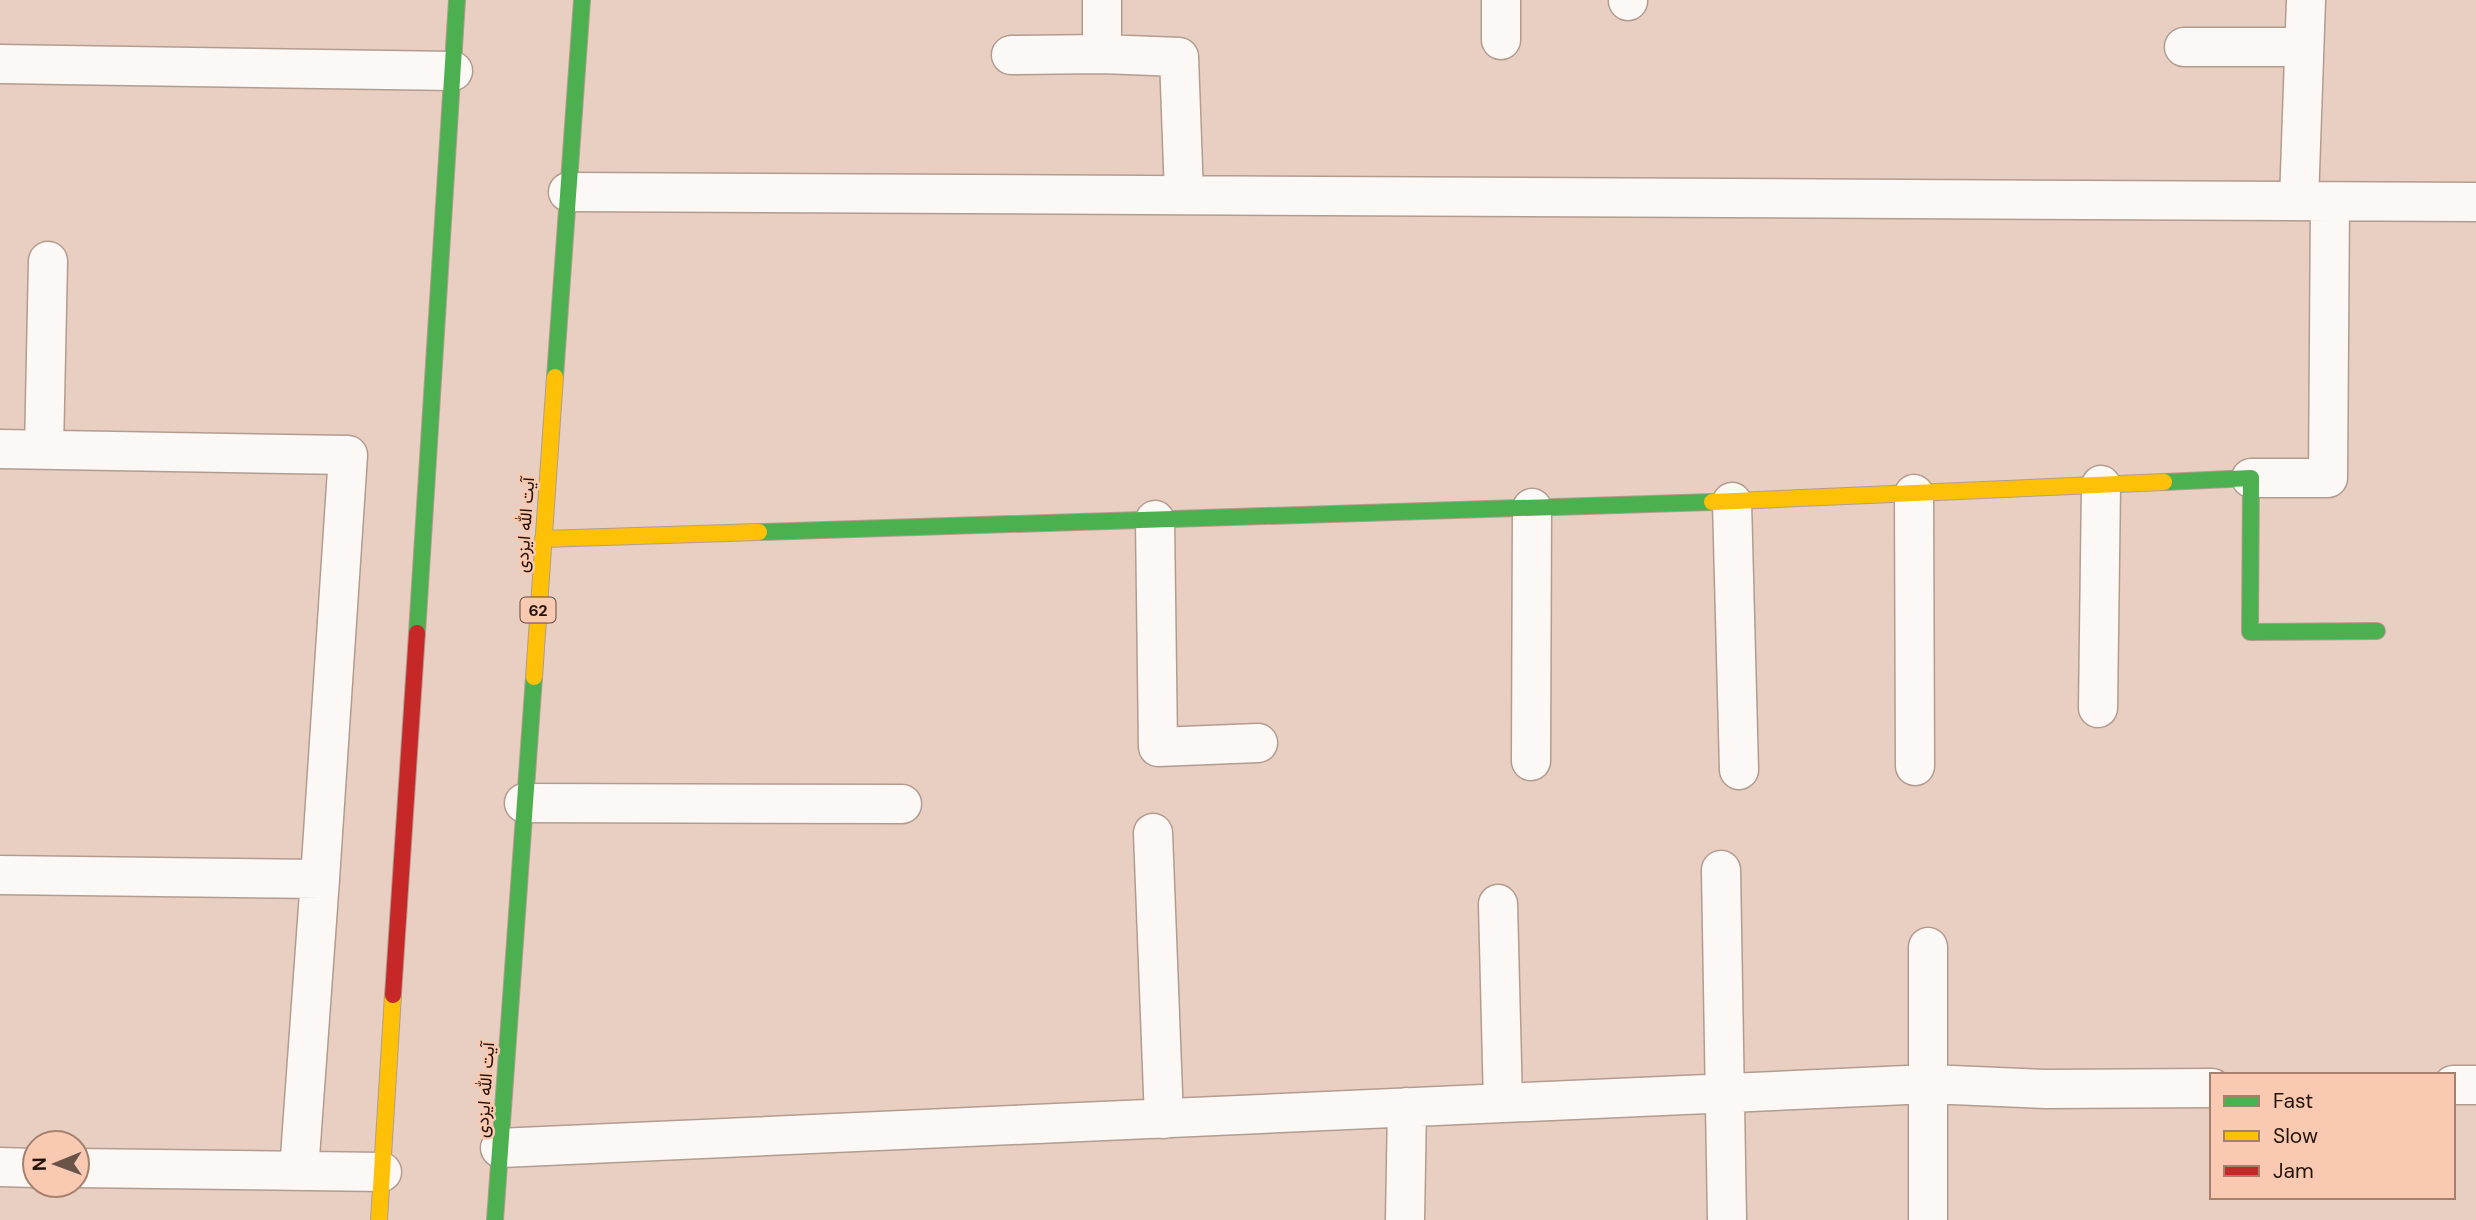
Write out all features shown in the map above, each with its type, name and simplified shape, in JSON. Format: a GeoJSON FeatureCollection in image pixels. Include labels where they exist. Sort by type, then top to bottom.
{"type":"FeatureCollection","features":[{"type":"Feature","properties":{"kind":"main road"},"geometry":{"type":"LineString","coordinates":[[379,1220],[457,0]]}},
{"type":"Feature","properties":{"kind":"main road","name":"آیت الله ایزدی"},"geometry":{"type":"LineString","coordinates":[[495,1220],[582,0]]}},
{"type":"Feature","properties":{"kind":"main road"},"geometry":{"type":"LineString","coordinates":[[543,539],[1732,502],[2250,478],[2250,632],[2377,631]]}},
{"type":"Feature","properties":{"kind":"street"},"geometry":{"type":"LineString","coordinates":[[1102,0],[1102,54]]}},
{"type":"Feature","properties":{"kind":"street"},"geometry":{"type":"LineString","coordinates":[[1501,0],[1501,40]]}},
{"type":"Feature","properties":{"kind":"street"},"geometry":{"type":"LineString","coordinates":[[2250,478],[2328,478],[2304,47],[2306,0]]}},
{"type":"Feature","properties":{"kind":"street"},"geometry":{"type":"LineString","coordinates":[[2184,47],[2304,47]]}},
{"type":"Feature","properties":{"kind":"street"},"geometry":{"type":"LineString","coordinates":[[1011,55],[1179,57],[1184,195]]}},
{"type":"Feature","properties":{"kind":"street"},"geometry":{"type":"LineString","coordinates":[[0,64],[453,71]]}},
{"type":"Feature","properties":{"kind":"street"},"geometry":{"type":"LineString","coordinates":[[568,192],[2476,202]]}},
{"type":"Feature","properties":{"kind":"street"},"geometry":{"type":"LineString","coordinates":[[44,449],[48,261]]}},
{"type":"Feature","properties":{"kind":"street"},"geometry":{"type":"LineString","coordinates":[[0,449],[348,455],[299,1171]]}},
{"type":"Feature","properties":{"kind":"street"},"geometry":{"type":"LineString","coordinates":[[2098,708],[2101,485]]}},
{"type":"Feature","properties":{"kind":"street"},"geometry":{"type":"LineString","coordinates":[[1914,494],[1914,766]]}},
{"type":"Feature","properties":{"kind":"street"},"geometry":{"type":"LineString","coordinates":[[1732,502],[1739,770]]}},
{"type":"Feature","properties":{"kind":"street"},"geometry":{"type":"LineString","coordinates":[[1531,761],[1532,508]]}},
{"type":"Feature","properties":{"kind":"street"},"geometry":{"type":"LineString","coordinates":[[1155,520],[1157,747],[1258,743]]}},
{"type":"Feature","properties":{"kind":"street"},"geometry":{"type":"LineString","coordinates":[[524,803],[902,804]]}},
{"type":"Feature","properties":{"kind":"street"},"geometry":{"type":"LineString","coordinates":[[1153,833],[1164,1119]]}},
{"type":"Feature","properties":{"kind":"street"},"geometry":{"type":"LineString","coordinates":[[1721,870],[1727,1220]]}},
{"type":"Feature","properties":{"kind":"street"},"geometry":{"type":"LineString","coordinates":[[0,875],[320,879]]}},
{"type":"Feature","properties":{"kind":"street"},"geometry":{"type":"LineString","coordinates":[[1499,904],[1503,1103]]}},
{"type":"Feature","properties":{"kind":"street"},"geometry":{"type":"LineString","coordinates":[[1928,947],[1928,1220]]}},
{"type":"Feature","properties":{"kind":"street"},"geometry":{"type":"LineString","coordinates":[[500,1149],[1929,1084],[2046,1089],[2210,1088]]}},
{"type":"Feature","properties":{"kind":"street"},"geometry":{"type":"LineString","coordinates":[[2455,1085],[2476,1085]]}},
{"type":"Feature","properties":{"kind":"street"},"geometry":{"type":"LineString","coordinates":[[1405,1220],[1407,1107]]}},
{"type":"Feature","properties":{"kind":"street"},"geometry":{"type":"LineString","coordinates":[[0,1167],[21,1168]]}},
{"type":"Feature","properties":{"kind":"street"},"geometry":{"type":"LineString","coordinates":[[91,1168],[382,1172]]}},
{"type":"Feature","properties":{"kind":"traffic: fast"},"geometry":{"type":"LineString","coordinates":[[417,633],[457,0]]}},
{"type":"Feature","properties":{"kind":"traffic: fast"},"geometry":{"type":"LineString","coordinates":[[555,377],[582,0]]}},
{"type":"Feature","properties":{"kind":"traffic: fast"},"geometry":{"type":"LineString","coordinates":[[2164,482],[2251,478],[2250,632],[2377,631]]}},
{"type":"Feature","properties":{"kind":"traffic: fast"},"geometry":{"type":"LineString","coordinates":[[759,532],[1712,502]]}},
{"type":"Feature","properties":{"kind":"traffic: fast"},"geometry":{"type":"LineString","coordinates":[[495,1220],[534,677]]}},
{"type":"Feature","properties":{"kind":"traffic: slow"},"geometry":{"type":"LineString","coordinates":[[534,677],[555,377]]}},
{"type":"Feature","properties":{"kind":"traffic: slow"},"geometry":{"type":"LineString","coordinates":[[1712,502],[2164,482]]}},
{"type":"Feature","properties":{"kind":"traffic: slow"},"geometry":{"type":"LineString","coordinates":[[543,539],[759,532]]}},
{"type":"Feature","properties":{"kind":"traffic: slow"},"geometry":{"type":"LineString","coordinates":[[379,1220],[393,995]]}},
{"type":"Feature","properties":{"kind":"traffic: jam"},"geometry":{"type":"LineString","coordinates":[[393,995],[417,633]]}}]}
